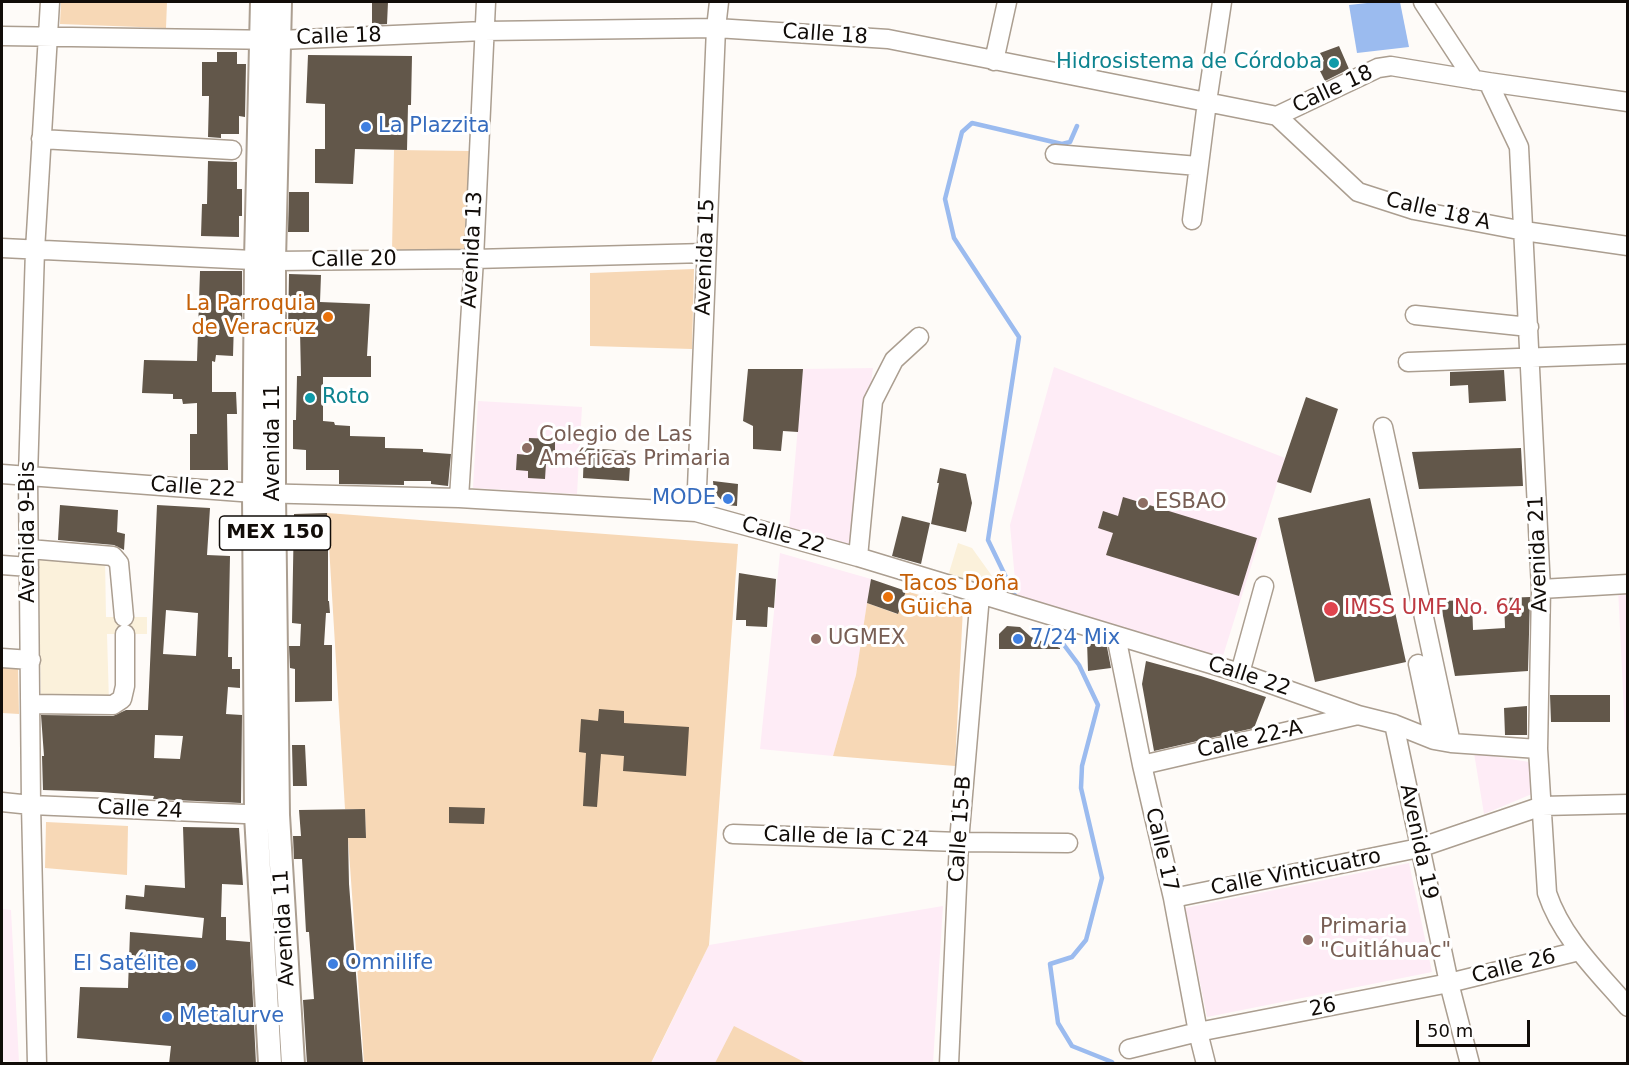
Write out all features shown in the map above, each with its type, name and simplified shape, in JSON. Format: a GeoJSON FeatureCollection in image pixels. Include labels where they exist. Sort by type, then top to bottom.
{"type":"FeatureCollection","features":[{"type":"Feature","properties":{"kind":"main road","name":"Avenida 11"},"geometry":{"type":"LineString","coordinates":[[262,2],[270,40],[265,260],[264,493],[267,815],[278,1004],[293,1064]]}},
{"type":"Feature","properties":{"kind":"main road","name":"Avenida 11"},"geometry":{"type":"LineString","coordinates":[[270,40],[280,2]]}},
{"type":"Feature","properties":{"kind":"main road","name":"Avenida 11"},"geometry":{"type":"LineString","coordinates":[[270,1064],[278,1004]]}},
{"type":"Feature","properties":{"kind":"street","name":"Avenida 9-Bis"},"geometry":{"type":"LineString","coordinates":[[37,1064],[31,805],[28,476],[35,250],[50,2]]}},
{"type":"Feature","properties":{"kind":"street","name":"Avenida 13"},"geometry":{"type":"LineString","coordinates":[[459,498],[474,258],[486,2]]}},
{"type":"Feature","properties":{"kind":"street","name":"Avenida 15"},"geometry":{"type":"LineString","coordinates":[[696,512],[716,28],[719,2]]}},
{"type":"Feature","properties":{"kind":"street"},"geometry":{"type":"LineString","coordinates":[[994,61],[1006,2]]}},
{"type":"Feature","properties":{"kind":"street"},"geometry":{"type":"LineString","coordinates":[[1192,220],[1222,2]]}},
{"type":"Feature","properties":{"kind":"street","name":"Avenida 21"},"geometry":{"type":"LineString","coordinates":[[1423,2],[1481,81],[1519,147],[1541,589],[1538,749],[1547,893],[1553,910],[1579,951],[1628,1007]]}},
{"type":"Feature","properties":{"kind":"street","name":"Calle 18"},"geometry":{"type":"LineString","coordinates":[[2,36],[270,40],[484,31],[716,28],[888,39],[1277,116],[1378,68],[1391,66],[1628,102]]}},
{"type":"Feature","properties":{"kind":"street","name":"Calle 18 A"},"geometry":{"type":"LineString","coordinates":[[1277,116],[1358,192],[1414,210],[1524,231],[1628,246]]}},
{"type":"Feature","properties":{"kind":"street"},"geometry":{"type":"LineString","coordinates":[[41,139],[232,150]]}},
{"type":"Feature","properties":{"kind":"street"},"geometry":{"type":"LineString","coordinates":[[1054,154],[1198,166]]}},
{"type":"Feature","properties":{"kind":"street","name":"Calle 20"},"geometry":{"type":"LineString","coordinates":[[2,248],[265,260],[706,253]]}},
{"type":"Feature","properties":{"kind":"street"},"geometry":{"type":"LineString","coordinates":[[1414,315],[1528,327]]}},
{"type":"Feature","properties":{"kind":"street"},"geometry":{"type":"LineString","coordinates":[[858,557],[873,401],[894,360],[919,337]]}},
{"type":"Feature","properties":{"kind":"street"},"geometry":{"type":"LineString","coordinates":[[1408,362],[1628,354]]}},
{"type":"Feature","properties":{"kind":"street"},"geometry":{"type":"LineString","coordinates":[[1383,427],[1442,741]]}},
{"type":"Feature","properties":{"kind":"street","name":"Calle 22"},"geometry":{"type":"LineString","coordinates":[[2,474],[264,493],[459,498],[696,512],[858,557],[1240,673],[1358,715],[1394,724],[1442,741],[1538,749]]}},
{"type":"Feature","properties":{"kind":"street"},"geometry":{"type":"LineString","coordinates":[[2,565],[29,558],[113,556],[119,563],[124,625],[125,686],[122,699],[113,705],[31,704]]}},
{"type":"Feature","properties":{"kind":"street"},"geometry":{"type":"LineString","coordinates":[[1541,589],[1628,584]]}},
{"type":"Feature","properties":{"kind":"street"},"geometry":{"type":"LineString","coordinates":[[1240,673],[1264,586]]}},
{"type":"Feature","properties":{"kind":"street","name":"Calle 15-B"},"geometry":{"type":"LineString","coordinates":[[950,1064],[959,842],[980,595]]}},
{"type":"Feature","properties":{"kind":"street","name":"Calle 17"},"geometry":{"type":"LineString","coordinates":[[1116,636],[1142,765],[1173,898],[1206,1064]]}},
{"type":"Feature","properties":{"kind":"street"},"geometry":{"type":"LineString","coordinates":[[2,658],[31,660]]}},
{"type":"Feature","properties":{"kind":"street"},"geometry":{"type":"LineString","coordinates":[[1418,664],[1442,741]]}},
{"type":"Feature","properties":{"kind":"street","name":"Calle 22-A"},"geometry":{"type":"LineString","coordinates":[[1142,765],[1358,715]]}},
{"type":"Feature","properties":{"kind":"street","name":"Avenida 19"},"geometry":{"type":"LineString","coordinates":[[1394,724],[1449,983],[1470,1064]]}},
{"type":"Feature","properties":{"kind":"street","name":"Calle 24"},"geometry":{"type":"LineString","coordinates":[[2,802],[267,815]]}},
{"type":"Feature","properties":{"kind":"street"},"geometry":{"type":"LineString","coordinates":[[1419,848],[1542,806],[1628,804]]}},
{"type":"Feature","properties":{"kind":"street","name":"Calle de la C 24"},"geometry":{"type":"LineString","coordinates":[[732,834],[959,842]]}},
{"type":"Feature","properties":{"kind":"street"},"geometry":{"type":"LineString","coordinates":[[959,842],[1068,843]]}},
{"type":"Feature","properties":{"kind":"street","name":"Calle Vinticuatro"},"geometry":{"type":"LineString","coordinates":[[1173,898],[1419,848]]}},
{"type":"Feature","properties":{"kind":"street","name":"Calle 26"},"geometry":{"type":"LineString","coordinates":[[1449,983],[1579,951]]}},
{"type":"Feature","properties":{"kind":"street","name":"26"},"geometry":{"type":"LineString","coordinates":[[1129,1049],[1198,1032],[1449,983]]}},
{"type":"Feature","properties":{"kind":"shaded area"},"geometry":{"type":"Polygon","coordinates":[[[61,2],[167,2],[166,28],[60,24],[61,2]]]}},
{"type":"Feature","properties":{"kind":"shaded area"},"geometry":{"type":"Polygon","coordinates":[[[394,150],[470,151],[464,250],[392,251],[394,150]]]}},
{"type":"Feature","properties":{"kind":"shaded area"},"geometry":{"type":"Polygon","coordinates":[[[694,269],[692,349],[590,346],[590,273],[694,269]]]}},
{"type":"Feature","properties":{"kind":"shaded area","name":"ESBAO"},"geometry":{"type":"Polygon","coordinates":[[[1054,367],[1285,458],[1222,659],[1018,595],[1010,525],[1054,367]]]}},
{"type":"Feature","properties":{"kind":"shaded area"},"geometry":{"type":"Polygon","coordinates":[[[873,368],[851,546],[789,529],[803,369],[873,368]]]}},
{"type":"Feature","properties":{"kind":"shaded area","name":"Colegio de Las Américas Primaria"},"geometry":{"type":"Polygon","coordinates":[[[478,401],[582,407],[577,494],[473,488],[478,401]]]}},
{"type":"Feature","properties":{"kind":"shaded area"},"geometry":{"type":"Polygon","coordinates":[[[327,513],[738,544],[709,945],[651,1063],[364,1063],[348,838],[366,838],[365,809],[345,809],[327,513]]]}},
{"type":"Feature","properties":{"kind":"shaded area"},"geometry":{"type":"Polygon","coordinates":[[[958,543],[972,548],[997,583],[994,590],[948,576],[958,543]]]}},
{"type":"Feature","properties":{"kind":"shaded area"},"geometry":{"type":"Polygon","coordinates":[[[38,552],[105,558],[106,617],[147,617],[147,634],[107,634],[109,702],[41,699],[38,552]]]}},
{"type":"Feature","properties":{"kind":"shaded area","name":"UGMEX"},"geometry":{"type":"Polygon","coordinates":[[[780,553],[871,579],[856,675],[833,756],[760,749],[780,553]]]}},
{"type":"Feature","properties":{"kind":"shaded area"},"geometry":{"type":"Polygon","coordinates":[[[1618,587],[1627,587],[1627,776],[1618,587]]]}},
{"type":"Feature","properties":{"kind":"shaded area"},"geometry":{"type":"Polygon","coordinates":[[[906,591],[963,608],[955,766],[833,756],[856,675],[867,603],[897,614],[906,591]]]}},
{"type":"Feature","properties":{"kind":"shaded area"},"geometry":{"type":"Polygon","coordinates":[[[2,667],[18,668],[19,714],[2,713],[2,667]]]}},
{"type":"Feature","properties":{"kind":"shaded area"},"geometry":{"type":"Polygon","coordinates":[[[1474,753],[1529,762],[1532,794],[1484,814],[1474,753]]]}},
{"type":"Feature","properties":{"kind":"shaded area"},"geometry":{"type":"Polygon","coordinates":[[[46,822],[128,826],[127,875],[45,868],[46,822]]]}},
{"type":"Feature","properties":{"kind":"shaded area","name":"Primaria \"Cuitláhuac\""},"geometry":{"type":"Polygon","coordinates":[[[1409,863],[1432,972],[1207,1017],[1185,908],[1409,863]]]}},
{"type":"Feature","properties":{"kind":"shaded area"},"geometry":{"type":"Polygon","coordinates":[[[943,906],[933,1063],[651,1064],[709,945],[943,906]]]}},
{"type":"Feature","properties":{"kind":"shaded area"},"geometry":{"type":"Polygon","coordinates":[[[2,909],[11,910],[19,1062],[2,1060],[2,909]]]}},
{"type":"Feature","properties":{"kind":"shaded area"},"geometry":{"type":"Polygon","coordinates":[[[734,1026],[806,1063],[715,1063],[734,1026]]]}},
{"type":"Feature","properties":{"kind":"water"},"geometry":{"type":"Polygon","coordinates":[[[1400,2],[1409,47],[1357,53],[1349,5],[1400,2]]]}},
{"type":"Feature","properties":{"kind":"building"},"geometry":{"type":"Polygon","coordinates":[[[372,2],[388,2],[387,24],[372,25],[372,2]]]}},
{"type":"Feature","properties":{"kind":"building","name":"Hidrosistema de Córdoba"},"geometry":{"type":"Polygon","coordinates":[[[1339,46],[1349,69],[1325,81],[1317,65],[1324,61],[1320,53],[1339,46]]]}},
{"type":"Feature","properties":{"kind":"building"},"geometry":{"type":"Polygon","coordinates":[[[217,52],[237,52],[237,64],[246,64],[245,117],[239,116],[239,134],[221,134],[221,138],[208,137],[209,96],[202,96],[202,62],[217,62],[217,52]]]}},
{"type":"Feature","properties":{"kind":"building"},"geometry":{"type":"Polygon","coordinates":[[[308,55],[412,56],[407,150],[355,149],[353,184],[315,183],[315,149],[325,149],[325,104],[306,103],[308,55]]]}},
{"type":"Feature","properties":{"kind":"building"},"geometry":{"type":"Polygon","coordinates":[[[208,161],[237,162],[237,189],[242,189],[239,237],[201,236],[202,204],[207,204],[208,161]]]}},
{"type":"Feature","properties":{"kind":"building"},"geometry":{"type":"Polygon","coordinates":[[[289,192],[309,192],[309,232],[288,232],[289,192]]]}},
{"type":"Feature","properties":{"kind":"building"},"geometry":{"type":"Polygon","coordinates":[[[200,271],[242,271],[242,322],[234,322],[233,356],[216,355],[215,362],[212,361],[212,392],[236,392],[237,414],[227,414],[228,470],[190,470],[190,434],[197,434],[197,403],[183,404],[182,399],[173,399],[173,394],[142,393],[144,360],[197,361],[200,271]]]}},
{"type":"Feature","properties":{"kind":"building"},"geometry":{"type":"Polygon","coordinates":[[[289,274],[321,275],[320,302],[370,304],[367,356],[371,356],[371,377],[323,377],[323,421],[350,426],[350,436],[385,437],[385,448],[423,449],[423,452],[451,454],[448,486],[431,484],[431,481],[404,481],[404,485],[339,484],[339,470],[306,470],[306,450],[293,449],[297,376],[301,376],[300,331],[288,331],[289,274]]]}},
{"type":"Feature","properties":{"kind":"building"},"geometry":{"type":"Polygon","coordinates":[[[748,369],[803,369],[798,432],[783,431],[781,451],[753,449],[753,426],[743,421],[748,369]]]}},
{"type":"Feature","properties":{"kind":"building"},"geometry":{"type":"Polygon","coordinates":[[[1504,370],[1506,401],[1469,403],[1468,385],[1450,386],[1450,372],[1504,370]]]}},
{"type":"Feature","properties":{"kind":"building"},"geometry":{"type":"Polygon","coordinates":[[[1306,397],[1338,409],[1311,493],[1277,482],[1306,397]]]}},
{"type":"Feature","properties":{"kind":"building"},"geometry":{"type":"Polygon","coordinates":[[[529,438],[555,439],[555,463],[546,463],[545,479],[528,478],[528,471],[516,470],[517,454],[528,455],[529,438]]]}},
{"type":"Feature","properties":{"kind":"building"},"geometry":{"type":"Polygon","coordinates":[[[584,448],[631,451],[629,481],[583,478],[584,448]]]}},
{"type":"Feature","properties":{"kind":"building"},"geometry":{"type":"Polygon","coordinates":[[[1521,448],[1523,486],[1419,489],[1412,452],[1521,448]]]}},
{"type":"Feature","properties":{"kind":"building"},"geometry":{"type":"Polygon","coordinates":[[[940,468],[966,474],[972,503],[966,532],[931,524],[940,468]]]}},
{"type":"Feature","properties":{"kind":"building","name":"MODE"},"geometry":{"type":"Polygon","coordinates":[[[713,481],[738,484],[737,506],[726,505],[714,492],[713,481]]]}},
{"type":"Feature","properties":{"kind":"building"},"geometry":{"type":"Polygon","coordinates":[[[1123,497],[1257,538],[1239,596],[1106,555],[1113,533],[1098,528],[1103,511],[1118,516],[1123,497]]]}},
{"type":"Feature","properties":{"kind":"building"},"geometry":{"type":"Polygon","coordinates":[[[1370,498],[1406,662],[1315,682],[1278,518],[1370,498]]]}},
{"type":"Feature","properties":{"kind":"building"},"geometry":{"type":"Polygon","coordinates":[[[60,505],[118,510],[117,532],[125,534],[124,550],[114,545],[58,540],[60,505]]]}},
{"type":"Feature","properties":{"kind":"building"},"geometry":{"type":"Polygon","coordinates":[[[157,505],[210,508],[207,555],[230,556],[228,657],[232,657],[232,669],[240,669],[240,688],[228,687],[226,714],[242,715],[241,803],[43,790],[42,756],[44,756],[41,715],[113,716],[126,710],[148,710],[157,505]],[[166,610],[163,654],[196,656],[198,613],[166,610]],[[155,735],[154,758],[180,759],[183,736],[155,735]]]}},
{"type":"Feature","properties":{"kind":"building"},"geometry":{"type":"Polygon","coordinates":[[[327,513],[330,613],[326,613],[324,645],[332,645],[332,701],[295,702],[295,669],[290,668],[289,646],[300,646],[301,624],[292,623],[294,514],[327,513]]]}},
{"type":"Feature","properties":{"kind":"building"},"geometry":{"type":"Polygon","coordinates":[[[902,516],[930,523],[921,564],[892,556],[902,516]]]}},
{"type":"Feature","properties":{"kind":"building"},"geometry":{"type":"Polygon","coordinates":[[[739,573],[776,579],[774,608],[768,607],[767,627],[746,626],[746,620],[736,620],[739,573]]]}},
{"type":"Feature","properties":{"kind":"building"},"geometry":{"type":"Polygon","coordinates":[[[871,579],[906,591],[898,614],[867,603],[871,579]]]}},
{"type":"Feature","properties":{"kind":"building"},"geometry":{"type":"Polygon","coordinates":[[[1530,597],[1528,671],[1455,676],[1440,601],[1472,600],[1473,630],[1505,628],[1504,598],[1530,597]]]}},
{"type":"Feature","properties":{"kind":"building","name":"7/24 Mix"},"geometry":{"type":"Polygon","coordinates":[[[1007,626],[1020,627],[1031,637],[1060,649],[999,649],[999,634],[1007,626]]]}},
{"type":"Feature","properties":{"kind":"building"},"geometry":{"type":"Polygon","coordinates":[[[1087,641],[1107,647],[1111,668],[1088,671],[1087,641]]]}},
{"type":"Feature","properties":{"kind":"building"},"geometry":{"type":"Polygon","coordinates":[[[1146,661],[1266,697],[1254,728],[1154,751],[1142,684],[1146,661]]]}},
{"type":"Feature","properties":{"kind":"building"},"geometry":{"type":"Polygon","coordinates":[[[1550,695],[1610,695],[1610,722],[1551,722],[1550,695]]]}},
{"type":"Feature","properties":{"kind":"building"},"geometry":{"type":"Polygon","coordinates":[[[1527,706],[1527,735],[1505,735],[1504,708],[1527,706]]]}},
{"type":"Feature","properties":{"kind":"building"},"geometry":{"type":"Polygon","coordinates":[[[599,709],[624,711],[624,723],[689,727],[686,776],[623,771],[624,756],[601,754],[597,807],[583,806],[586,753],[579,752],[581,719],[598,721],[599,709]]]}},
{"type":"Feature","properties":{"kind":"building"},"geometry":{"type":"Polygon","coordinates":[[[292,745],[305,745],[307,786],[293,786],[292,745]]]}},
{"type":"Feature","properties":{"kind":"building"},"geometry":{"type":"Polygon","coordinates":[[[449,807],[485,808],[484,824],[449,823],[449,807]]]}},
{"type":"Feature","properties":{"kind":"building"},"geometry":{"type":"Polygon","coordinates":[[[365,809],[366,838],[348,838],[349,884],[363,1064],[307,1064],[303,1000],[314,999],[309,932],[306,932],[302,859],[294,859],[293,836],[301,836],[299,810],[365,809]]]}},
{"type":"Feature","properties":{"kind":"building"},"geometry":{"type":"Polygon","coordinates":[[[183,827],[239,828],[243,885],[222,884],[221,917],[226,917],[226,940],[250,942],[256,1064],[169,1064],[171,1046],[77,1038],[80,987],[128,988],[130,932],[202,938],[204,918],[125,909],[126,895],[144,897],[145,885],[185,888],[183,827]]]}},
{"type":"Feature","properties":{"kind":"waterway"},"geometry":{"type":"LineString","coordinates":[[1016,598],[988,540],[1019,337],[954,238],[945,199],[962,132],[972,123],[1062,144],[1070,142],[1077,126]]}},
{"type":"Feature","properties":{"kind":"waterway"},"geometry":{"type":"LineString","coordinates":[[1061,641],[1079,665],[1098,705],[1082,766],[1081,788],[1102,878],[1086,940],[1072,957],[1050,964],[1058,1023],[1072,1046],[1113,1064]]}},
{"type":"Feature","properties":{"kind":"place","name":"Hidrosistema de Córdoba"},"geometry":{"type":"Point","coordinates":[1334,63]}},
{"type":"Feature","properties":{"kind":"place","name":"La Plazzita"},"geometry":{"type":"Point","coordinates":[366,127]}},
{"type":"Feature","properties":{"kind":"place","name":"La Parroquia de Veracruz"},"geometry":{"type":"Point","coordinates":[328,317]}},
{"type":"Feature","properties":{"kind":"place","name":"Roto"},"geometry":{"type":"Point","coordinates":[310,398]}},
{"type":"Feature","properties":{"kind":"place","name":"Colegio de Las Américas Primaria"},"geometry":{"type":"Point","coordinates":[527,448]}},
{"type":"Feature","properties":{"kind":"place","name":"MODE"},"geometry":{"type":"Point","coordinates":[728,499]}},
{"type":"Feature","properties":{"kind":"place","name":"ESBAO"},"geometry":{"type":"Point","coordinates":[1143,503]}},
{"type":"Feature","properties":{"kind":"place","name":"Tacos Doña Güicha"},"geometry":{"type":"Point","coordinates":[888,597]}},
{"type":"Feature","properties":{"kind":"place","name":"IMSS UMF No. 64"},"geometry":{"type":"Point","coordinates":[1331,609]}},
{"type":"Feature","properties":{"kind":"place","name":"UGMEX"},"geometry":{"type":"Point","coordinates":[816,639]}},
{"type":"Feature","properties":{"kind":"place","name":"7/24 Mix"},"geometry":{"type":"Point","coordinates":[1018,639]}},
{"type":"Feature","properties":{"kind":"place","name":"Primaria \"Cuitláhuac\""},"geometry":{"type":"Point","coordinates":[1308,940]}},
{"type":"Feature","properties":{"kind":"place","name":"Omnilife"},"geometry":{"type":"Point","coordinates":[333,964]}},
{"type":"Feature","properties":{"kind":"place","name":"El Satélite"},"geometry":{"type":"Point","coordinates":[191,965]}},
{"type":"Feature","properties":{"kind":"place","name":"Metalurve"},"geometry":{"type":"Point","coordinates":[167,1017]}}]}
